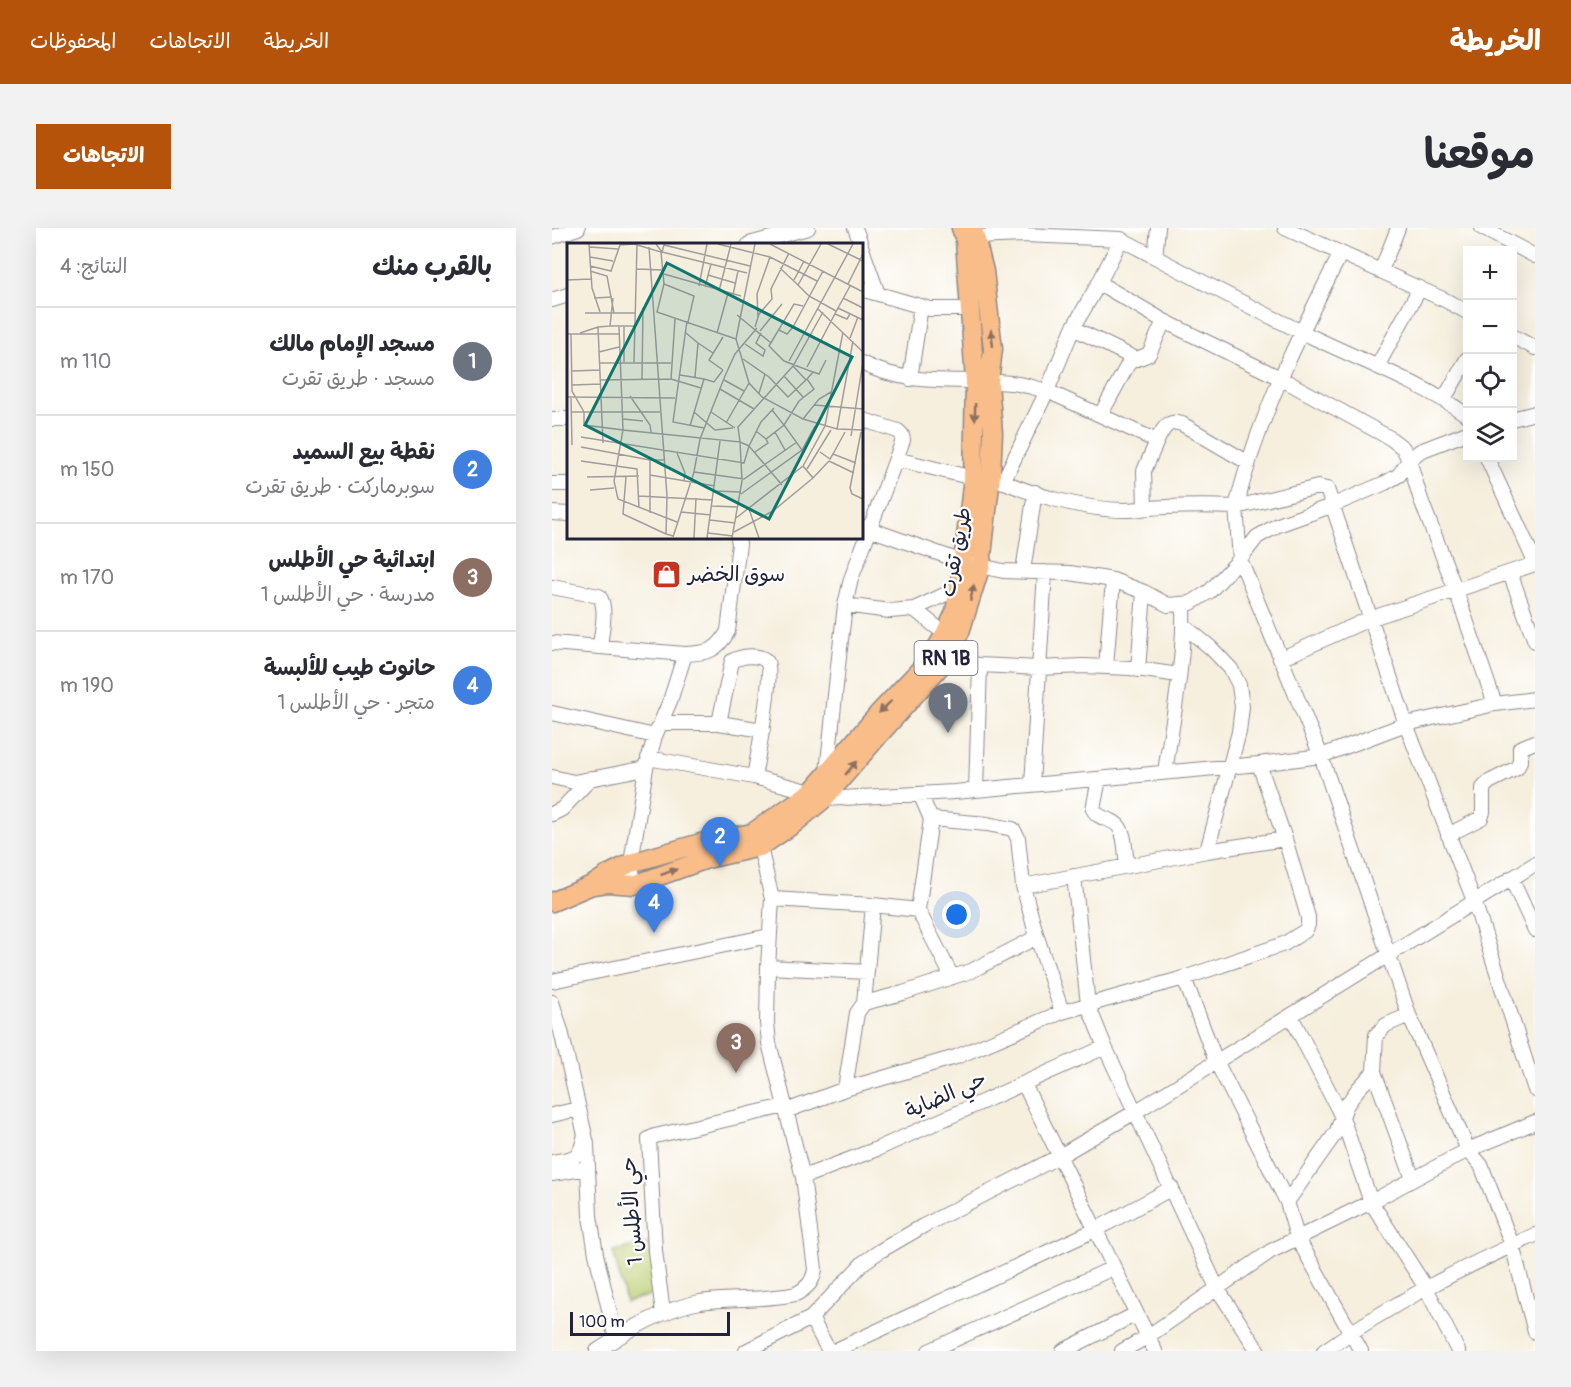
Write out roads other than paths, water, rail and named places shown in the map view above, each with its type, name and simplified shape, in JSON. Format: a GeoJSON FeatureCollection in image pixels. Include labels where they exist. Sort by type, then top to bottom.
{"type":"FeatureCollection","features":[{"type":"Feature","properties":{"kind":"main road","name":"طريق تقرت"},"geometry":{"type":"LineString","coordinates":[[592,885],[608,883],[633,885],[756,840],[818,796],[960,632],[972,563],[997,479],[993,433],[971,309],[965,240],[969,231]]}},
{"type":"Feature","properties":{"kind":"main road","name":"طريق تقرت"},"geometry":{"type":"LineString","coordinates":[[818,796],[827,773],[878,714],[937,660],[955,612],[959,588],[972,563],[973,478],[982,381],[993,349],[984,271],[969,231]]}},
{"type":"Feature","properties":{"kind":"main road","name":"طريق تقرت"},"geometry":{"type":"LineString","coordinates":[[552,902],[592,885],[632,863],[704,842],[756,840]]}},
{"type":"Feature","properties":{"kind":"street"},"geometry":{"type":"LineString","coordinates":[[552,237],[578,228]]}},
{"type":"Feature","properties":{"kind":"street"},"geometry":{"type":"LineString","coordinates":[[774,242],[808,228]]}},
{"type":"Feature","properties":{"kind":"street"},"geometry":{"type":"LineString","coordinates":[[855,228],[860,243]]}},
{"type":"Feature","properties":{"kind":"street"},"geometry":{"type":"LineString","coordinates":[[1155,257],[1158,228]]}},
{"type":"Feature","properties":{"kind":"street"},"geometry":{"type":"LineString","coordinates":[[1285,228],[1420,288],[1463,310]]}},
{"type":"Feature","properties":{"kind":"street"},"geometry":{"type":"LineString","coordinates":[[1381,271],[1398,228]]}},
{"type":"Feature","properties":{"kind":"street"},"geometry":{"type":"LineString","coordinates":[[1482,228],[1535,256]]}},
{"type":"Feature","properties":{"kind":"street"},"geometry":{"type":"LineString","coordinates":[[969,231],[1121,238],[1301,332],[1378,365],[1444,399],[1463,412]]}},
{"type":"Feature","properties":{"kind":"street"},"geometry":{"type":"LineString","coordinates":[[1121,238],[1073,328],[1047,391],[997,479],[1058,500],[1124,510],[1194,506],[1236,507],[1322,486],[1327,489],[1406,724],[1474,901],[1535,1090]]}},
{"type":"Feature","properties":{"kind":"street"},"geometry":{"type":"LineString","coordinates":[[862,248],[878,294]]}},
{"type":"Feature","properties":{"kind":"street"},"geometry":{"type":"LineString","coordinates":[[1341,253],[1280,378],[1247,462],[1236,507],[1240,560],[1261,605],[1280,658],[1321,756],[1409,1015],[1468,1150],[1481,1165],[1512,1245],[1535,1332]]}},
{"type":"Feature","properties":{"kind":"street"},"geometry":{"type":"LineString","coordinates":[[1099,283],[1164,321],[1280,378],[1390,438],[1403,448],[1495,704]]}},
{"type":"Feature","properties":{"kind":"street"},"geometry":{"type":"LineString","coordinates":[[1378,365],[1420,288]]}},
{"type":"Feature","properties":{"kind":"street"},"geometry":{"type":"LineString","coordinates":[[862,289],[921,306],[951,310],[971,309]]}},
{"type":"Feature","properties":{"kind":"street"},"geometry":{"type":"LineString","coordinates":[[552,300],[567,295]]}},
{"type":"Feature","properties":{"kind":"street"},"geometry":{"type":"LineString","coordinates":[[910,379],[921,306]]}},
{"type":"Feature","properties":{"kind":"street"},"geometry":{"type":"LineString","coordinates":[[1073,328],[1137,359],[1149,354],[1164,321]]}},
{"type":"Feature","properties":{"kind":"street"},"geometry":{"type":"LineString","coordinates":[[1517,339],[1535,348]]}},
{"type":"Feature","properties":{"kind":"street"},"geometry":{"type":"LineString","coordinates":[[1101,414],[1132,357]]}},
{"type":"Feature","properties":{"kind":"street"},"geometry":{"type":"LineString","coordinates":[[862,367],[910,379],[1012,383],[1047,391],[1156,441]]}},
{"type":"Feature","properties":{"kind":"street"},"geometry":{"type":"LineString","coordinates":[[1444,399],[1463,367]]}},
{"type":"Feature","properties":{"kind":"street"},"geometry":{"type":"LineString","coordinates":[[1517,418],[1535,413]]}},
{"type":"Feature","properties":{"kind":"street"},"geometry":{"type":"LineString","coordinates":[[827,773],[845,604],[866,527],[903,440],[898,431],[862,419]]}},
{"type":"Feature","properties":{"kind":"street"},"geometry":{"type":"LineString","coordinates":[[1145,508],[1143,471],[1156,441],[1169,423],[1182,424],[1247,462]]}},
{"type":"Feature","properties":{"kind":"street"},"geometry":{"type":"LineString","coordinates":[[866,527],[972,563],[1003,570],[1070,573],[1113,580],[1144,592],[1168,605],[1191,603],[1210,591],[1240,560],[1257,537],[1278,525],[1331,506],[1399,475],[1409,460],[1420,452],[1463,434]]}},
{"type":"Feature","properties":{"kind":"street"},"geometry":{"type":"LineString","coordinates":[[896,459],[973,478]]}},
{"type":"Feature","properties":{"kind":"street"},"geometry":{"type":"LineString","coordinates":[[1280,658],[1369,619],[1535,563],[1489,462]]}},
{"type":"Feature","properties":{"kind":"street"},"geometry":{"type":"LineString","coordinates":[[1023,571],[1035,492]]}},
{"type":"Feature","properties":{"kind":"street"},"geometry":{"type":"LineString","coordinates":[[552,513],[567,514]]}},
{"type":"Feature","properties":{"kind":"street"},"geometry":{"type":"LineString","coordinates":[[552,643],[684,654],[705,653],[716,648],[728,631],[738,538]]}},
{"type":"Feature","properties":{"kind":"street"},"geometry":{"type":"LineString","coordinates":[[1032,785],[1045,572]]}},
{"type":"Feature","properties":{"kind":"street"},"geometry":{"type":"LineString","coordinates":[[1510,573],[1535,641]]}},
{"type":"Feature","properties":{"kind":"street"},"geometry":{"type":"LineString","coordinates":[[1106,667],[1113,580]]}},
{"type":"Feature","properties":{"kind":"street"},"geometry":{"type":"LineString","coordinates":[[552,587],[599,596],[602,599],[600,646]]}},
{"type":"Feature","properties":{"kind":"street"},"geometry":{"type":"LineString","coordinates":[[845,604],[890,611],[914,609],[959,588]]}},
{"type":"Feature","properties":{"kind":"street"},"geometry":{"type":"LineString","coordinates":[[1138,669],[1144,592]]}},
{"type":"Feature","properties":{"kind":"street"},"geometry":{"type":"LineString","coordinates":[[1165,772],[1179,675],[1184,604]]}},
{"type":"Feature","properties":{"kind":"street"},"geometry":{"type":"LineString","coordinates":[[914,609],[945,634]]}},
{"type":"Feature","properties":{"kind":"street"},"geometry":{"type":"LineString","coordinates":[[1184,626],[1232,669],[1239,685],[1241,715],[1239,732],[1207,851]]}},
{"type":"Feature","properties":{"kind":"street"},"geometry":{"type":"LineString","coordinates":[[633,885],[632,863],[647,763],[670,701],[684,654]]}},
{"type":"Feature","properties":{"kind":"street"},"geometry":{"type":"LineString","coordinates":[[719,723],[732,661],[747,656],[763,658],[769,668],[763,730],[754,777]]}},
{"type":"Feature","properties":{"kind":"street"},"geometry":{"type":"LineString","coordinates":[[937,660],[1039,668],[1106,667],[1179,675]]}},
{"type":"Feature","properties":{"kind":"street"},"geometry":{"type":"LineString","coordinates":[[976,790],[980,665]]}},
{"type":"Feature","properties":{"kind":"street"},"geometry":{"type":"LineString","coordinates":[[552,777],[574,782],[647,763],[754,777],[818,796],[920,794],[976,790],[1259,764],[1321,756],[1406,724],[1495,704],[1535,699]]}},
{"type":"Feature","properties":{"kind":"street"},"geometry":{"type":"LineString","coordinates":[[552,713],[658,729],[719,723],[763,730]]}},
{"type":"Feature","properties":{"kind":"street"},"geometry":{"type":"LineString","coordinates":[[1448,836],[1481,819],[1483,788],[1489,782],[1517,768],[1520,748],[1535,742]]}},
{"type":"Feature","properties":{"kind":"street","name":"حي الضاية"},"geometry":{"type":"LineString","coordinates":[[786,1109],[845,1089],[956,1057],[1062,1012],[1184,978],[1284,944],[1305,931],[1308,917],[1285,839],[1259,764]]}},
{"type":"Feature","properties":{"kind":"street"},"geometry":{"type":"LineString","coordinates":[[552,814],[562,809],[591,778]]}},
{"type":"Feature","properties":{"kind":"street"},"geometry":{"type":"LineString","coordinates":[[1099,778],[1094,809],[1099,817],[1115,823],[1120,828],[1127,866]]}},
{"type":"Feature","properties":{"kind":"street"},"geometry":{"type":"LineString","coordinates":[[920,794],[930,819],[918,910],[952,977]]}},
{"type":"Feature","properties":{"kind":"street"},"geometry":{"type":"LineString","coordinates":[[930,819],[987,824],[1013,829],[1018,838],[1023,886],[1062,1012]]}},
{"type":"Feature","properties":{"kind":"street"},"geometry":{"type":"LineString","coordinates":[[1023,886],[1207,851],[1285,839]]}},
{"type":"Feature","properties":{"kind":"street"},"geometry":{"type":"LineString","coordinates":[[597,1351],[663,1313],[698,1303],[796,1294],[805,1289],[814,1279],[815,1269],[803,1177],[769,1043],[768,967],[772,899],[756,840]]}},
{"type":"Feature","properties":{"kind":"street"},"geometry":{"type":"LineString","coordinates":[[746,1351],[812,1318],[864,1262],[880,1251],[923,1226],[1058,1157],[1291,1017],[1535,864]]}},
{"type":"Feature","properties":{"kind":"street"},"geometry":{"type":"LineString","coordinates":[[1074,876],[1089,1005],[1105,1047],[1217,1288],[1258,1351]]}},
{"type":"Feature","properties":{"kind":"street"},"geometry":{"type":"LineString","coordinates":[[1511,878],[1535,930]]}},
{"type":"Feature","properties":{"kind":"street"},"geometry":{"type":"LineString","coordinates":[[772,899],[918,910]]}},
{"type":"Feature","properties":{"kind":"street"},"geometry":{"type":"LineString","coordinates":[[845,1089],[857,1013],[864,1003],[873,905]]}},
{"type":"Feature","properties":{"kind":"street"},"geometry":{"type":"LineString","coordinates":[[552,981],[769,936]]}},
{"type":"Feature","properties":{"kind":"street"},"geometry":{"type":"LineString","coordinates":[[864,1003],[971,971],[1037,937]]}},
{"type":"Feature","properties":{"kind":"street"},"geometry":{"type":"LineString","coordinates":[[768,967],[867,972]]}},
{"type":"Feature","properties":{"kind":"street"},"geometry":{"type":"LineString","coordinates":[[1184,978],[1216,1061],[1287,1202],[1297,1237],[1361,1351]]}},
{"type":"Feature","properties":{"kind":"street"},"geometry":{"type":"LineString","coordinates":[[552,1002],[557,1032],[589,1153],[590,1216],[596,1254],[616,1339]]}},
{"type":"Feature","properties":{"kind":"street"},"geometry":{"type":"LineString","coordinates":[[1409,1015],[1386,1025],[1376,1035],[1374,1072],[1413,1179]]}},
{"type":"Feature","properties":{"kind":"street"},"geometry":{"type":"LineString","coordinates":[[1291,1017],[1342,1117],[1371,1202],[1426,1288],[1458,1351]]}},
{"type":"Feature","properties":{"kind":"street","name":"حي الضاية"},"geometry":{"type":"LineString","coordinates":[[803,1177],[877,1149],[1105,1047]]}},
{"type":"Feature","properties":{"kind":"street"},"geometry":{"type":"LineString","coordinates":[[1287,1202],[1324,1152],[1346,1106],[1374,1072]]}},
{"type":"Feature","properties":{"kind":"street"},"geometry":{"type":"LineString","coordinates":[[1024,1084],[1155,1351]]}},
{"type":"Feature","properties":{"kind":"street"},"geometry":{"type":"LineString","coordinates":[[552,1115],[578,1109]]}},
{"type":"Feature","properties":{"kind":"street","name":"حي الأطلس 1"},"geometry":{"type":"LineString","coordinates":[[663,1313],[655,1251],[649,1139],[786,1109]]}},
{"type":"Feature","properties":{"kind":"street"},"geometry":{"type":"LineString","coordinates":[[1122,1351],[1147,1337],[1271,1251],[1371,1202],[1468,1150],[1535,1122]]}},
{"type":"Feature","properties":{"kind":"street"},"geometry":{"type":"LineString","coordinates":[[552,1162],[578,1155],[582,1151],[585,1136]]}},
{"type":"Feature","properties":{"kind":"street"},"geometry":{"type":"LineString","coordinates":[[552,1174],[588,1168]]}},
{"type":"Feature","properties":{"kind":"street"},"geometry":{"type":"LineString","coordinates":[[834,1351],[1095,1230],[1172,1188]]}},
{"type":"Feature","properties":{"kind":"street"},"geometry":{"type":"LineString","coordinates":[[1324,1351],[1350,1332],[1426,1288],[1535,1234]]}},
{"type":"Feature","properties":{"kind":"street"},"geometry":{"type":"LineString","coordinates":[[935,1350],[1113,1268]]}},
{"type":"Feature","properties":{"kind":"street"},"geometry":{"type":"LineString","coordinates":[[1063,1351],[1136,1314]]}},
{"type":"Feature","properties":{"kind":"street"},"geometry":{"type":"LineString","coordinates":[[812,1318],[829,1351]]}},
{"type":"Feature","properties":{"kind":"place","name":"سوق الخضر"},"geometry":{"type":"Point","coordinates":[667,574]}},
{"type":"Feature","properties":{"kind":"place","name":"مسجد الإمام مالك"},"geometry":{"type":"Point","coordinates":[948,733]}},
{"type":"Feature","properties":{"kind":"place","name":"نقطة بيع السميد"},"geometry":{"type":"Point","coordinates":[720,867]}},
{"type":"Feature","properties":{"kind":"place","name":"حانوت طيب للألبسة"},"geometry":{"type":"Point","coordinates":[654,933]}},
{"type":"Feature","properties":{"kind":"place","name":"ابتدائية حي الأطلس"},"geometry":{"type":"Point","coordinates":[736,1073]}}]}
